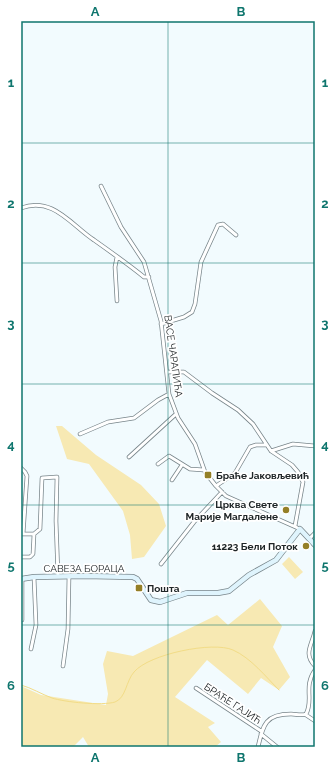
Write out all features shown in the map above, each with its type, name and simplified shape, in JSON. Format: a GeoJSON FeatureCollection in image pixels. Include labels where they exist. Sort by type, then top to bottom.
{"type":"FeatureCollection","features":[{"type":"Feature","properties":{"kind":"street","name":"ВАСЕ ЧАРАПИЋА"},"geometry":{"type":"LineString","coordinates":[[101,186],[121,227],[144,262],[161,324],[169,394],[176,414],[195,444],[204,470],[222,492],[295,526],[310,538],[315,545]]}},
{"type":"Feature","properties":{"kind":"street"},"geometry":{"type":"LineString","coordinates":[[21,208],[38,205],[65,215],[92,239],[144,277],[149,277]]}},
{"type":"Feature","properties":{"kind":"street"},"geometry":{"type":"LineString","coordinates":[[161,324],[184,317],[192,312],[195,304],[201,262],[218,225],[223,224],[236,235]]}},
{"type":"Feature","properties":{"kind":"street"},"geometry":{"type":"LineString","coordinates":[[117,257],[115,267],[117,301]]}},
{"type":"Feature","properties":{"kind":"street"},"geometry":{"type":"LineString","coordinates":[[167,372],[184,372],[212,393],[235,407],[253,424],[271,451],[292,465],[303,478],[295,526]]}},
{"type":"Feature","properties":{"kind":"street"},"geometry":{"type":"LineString","coordinates":[[80,434],[108,422],[134,418],[158,400],[169,394]]}},
{"type":"Feature","properties":{"kind":"street"},"geometry":{"type":"LineString","coordinates":[[128,457],[176,414]]}},
{"type":"Feature","properties":{"kind":"street"},"geometry":{"type":"LineString","coordinates":[[271,451],[293,444],[315,446]]}},
{"type":"Feature","properties":{"kind":"street"},"geometry":{"type":"LineString","coordinates":[[216,486],[235,473],[250,447],[256,445],[266,445]]}},
{"type":"Feature","properties":{"kind":"street"},"geometry":{"type":"LineString","coordinates":[[158,464],[169,456],[190,469],[204,470]]}},
{"type":"Feature","properties":{"kind":"street"},"geometry":{"type":"LineString","coordinates":[[172,480],[182,465]]}},
{"type":"Feature","properties":{"kind":"street"},"geometry":{"type":"LineString","coordinates":[[21,468],[27,476],[22,534],[34,534]]}},
{"type":"Feature","properties":{"kind":"street"},"geometry":{"type":"LineString","coordinates":[[21,557],[30,557],[33,554],[34,534],[35,531],[39,530],[43,478],[58,478],[56,521],[58,576]]}},
{"type":"Feature","properties":{"kind":"street"},"geometry":{"type":"LineString","coordinates":[[161,564],[191,525],[222,492]]}},
{"type":"Feature","properties":{"kind":"street","name":"САВЕЗА БОРАЦА"},"geometry":{"type":"LineString","coordinates":[[21,579],[58,576],[136,578],[154,602],[160,602],[187,593],[224,592],[234,588],[249,575],[276,560],[300,529]]}},
{"type":"Feature","properties":{"kind":"street"},"geometry":{"type":"LineString","coordinates":[[310,538],[315,532]]}},
{"type":"Feature","properties":{"kind":"street"},"geometry":{"type":"LineString","coordinates":[[63,666],[68,629],[69,576]]}},
{"type":"Feature","properties":{"kind":"street"},"geometry":{"type":"LineString","coordinates":[[31,648],[35,630],[34,577]]}},
{"type":"Feature","properties":{"kind":"street"},"geometry":{"type":"LineString","coordinates":[[21,579],[22,620]]}},
{"type":"Feature","properties":{"kind":"street"},"geometry":{"type":"LineString","coordinates":[[315,631],[308,652],[309,659],[315,666]]}},
{"type":"Feature","properties":{"kind":"street"},"geometry":{"type":"LineString","coordinates":[[306,715],[309,708],[310,680],[315,670]]}},
{"type":"Feature","properties":{"kind":"street","name":"БРАЋЕ ГАЈИЋ"},"geometry":{"type":"LineString","coordinates":[[196,688],[261,733],[278,747]]}},
{"type":"Feature","properties":{"kind":"street"},"geometry":{"type":"LineString","coordinates":[[258,747],[261,733],[266,722],[272,718],[288,714],[306,715],[315,721]]}},
{"type":"Feature","properties":{"kind":"shaded area"},"geometry":{"type":"Polygon","coordinates":[[[56,426],[62,426],[96,455],[141,485],[159,504],[166,526],[144,557],[132,559],[130,535],[123,511],[89,464],[67,459],[56,426]]]}},
{"type":"Feature","properties":{"kind":"shaded area"},"geometry":{"type":"Polygon","coordinates":[[[289,557],[303,572],[295,579],[282,564],[289,557]]]}},
{"type":"Feature","properties":{"kind":"shaded area"},"geometry":{"type":"Polygon","coordinates":[[[260,599],[282,626],[273,647],[290,677],[279,690],[261,678],[248,694],[207,660],[175,697],[215,723],[208,727],[221,742],[215,747],[89,747],[83,737],[73,747],[21,747],[21,686],[41,695],[106,705],[108,694],[103,664],[107,651],[133,656],[217,615],[228,625],[260,599]]]}},
{"type":"Feature","properties":{"kind":"waterway"},"geometry":{"type":"LineString","coordinates":[[21,685],[52,698],[65,701],[93,704],[115,702],[119,700],[124,693],[131,676],[142,666],[167,655],[197,648],[211,647],[224,648],[240,653],[258,668],[279,690]]}},
{"type":"Feature","properties":{"kind":"place","name":"Браће Јаковљевић"},"geometry":{"type":"Point","coordinates":[208,475]}},
{"type":"Feature","properties":{"kind":"place","name":"Црква Свете Марије Магдалене"},"geometry":{"type":"Point","coordinates":[286,510]}},
{"type":"Feature","properties":{"kind":"place","name":"11223 Бели Поток"},"geometry":{"type":"Point","coordinates":[306,546]}},
{"type":"Feature","properties":{"kind":"place","name":"Пошта"},"geometry":{"type":"Point","coordinates":[139,588]}}]}
